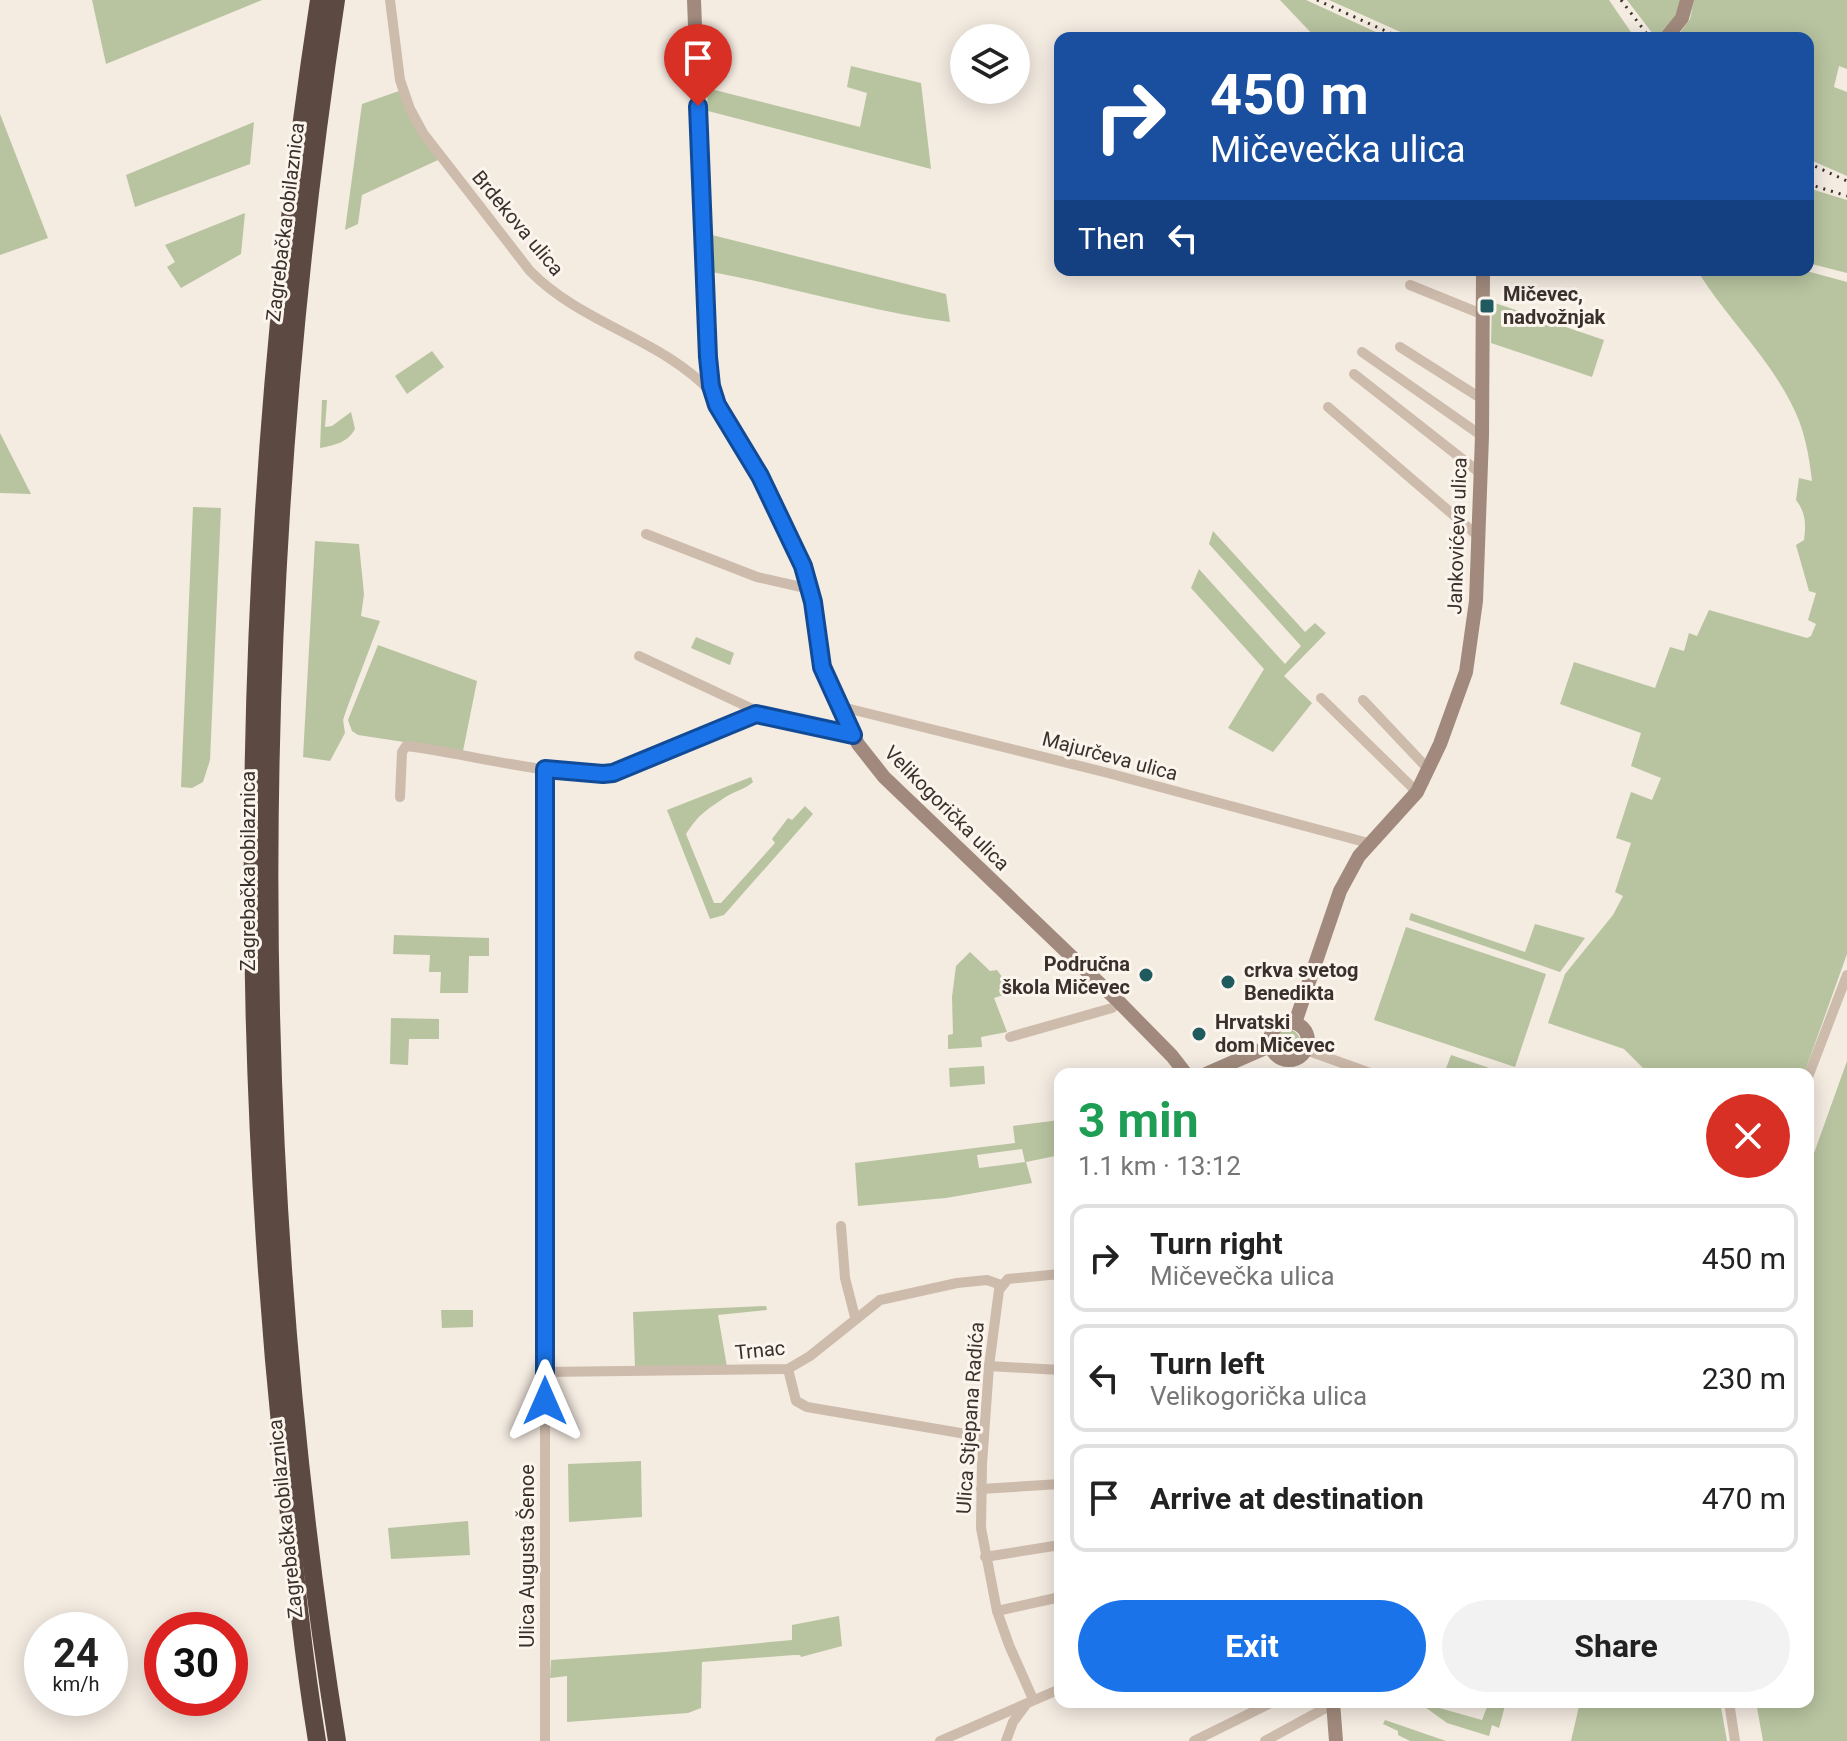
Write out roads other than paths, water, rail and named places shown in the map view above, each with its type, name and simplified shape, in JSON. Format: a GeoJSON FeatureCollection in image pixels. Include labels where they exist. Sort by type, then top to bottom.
{"type":"FeatureCollection","features":[{"type":"Feature","properties":{"kind":"highway","name":"Zagrebačka obilaznica"},"geometry":{"type":"LineString","coordinates":[[317,1741],[303,1655],[270,1329],[254,1028],[251,811],[257,609],[273,381],[297,155],[319,0]]}},
{"type":"Feature","properties":{"kind":"highway","name":"Zagrebačka obilaznica"},"geometry":{"type":"LineString","coordinates":[[336,0],[314,157],[290,383],[273,652],[269,881],[274,1108],[288,1327],[321,1637],[337,1741]]}},
{"type":"Feature","properties":{"kind":"street","name":"Brdekova ulica"},"geometry":{"type":"LineString","coordinates":[[390,0],[400,80],[410,109],[423,133],[530,271],[547,288],[582,312],[679,364],[714,395]]}},
{"type":"Feature","properties":{"kind":"street","name":"Velikogorička ulica"},"geometry":{"type":"LineString","coordinates":[[694,0],[708,357],[714,395],[786,528],[810,589],[822,667],[838,706],[853,735],[884,777],[1119,1002],[1181,1068]]}},
{"type":"Feature","properties":{"kind":"street"},"geometry":{"type":"LineString","coordinates":[[1671,32],[1682,18],[1687,0]]}},
{"type":"Feature","properties":{"kind":"street","name":"Jankovićeva ulica"},"geometry":{"type":"LineString","coordinates":[[1295,1023],[1349,871],[1417,792],[1429,770],[1466,672],[1476,601],[1479,537],[1483,276]]}},
{"type":"Feature","properties":{"kind":"street"},"geometry":{"type":"LineString","coordinates":[[1410,285],[1484,315]]}},
{"type":"Feature","properties":{"kind":"street"},"geometry":{"type":"LineString","coordinates":[[1400,347],[1482,399]]}},
{"type":"Feature","properties":{"kind":"street"},"geometry":{"type":"LineString","coordinates":[[1362,352],[1482,436]]}},
{"type":"Feature","properties":{"kind":"street"},"geometry":{"type":"LineString","coordinates":[[1354,374],[1480,473]]}},
{"type":"Feature","properties":{"kind":"street"},"geometry":{"type":"LineString","coordinates":[[1328,407],[1479,537]]}},
{"type":"Feature","properties":{"kind":"street"},"geometry":{"type":"LineString","coordinates":[[646,534],[757,577],[810,589]]}},
{"type":"Feature","properties":{"kind":"street"},"geometry":{"type":"LineString","coordinates":[[639,656],[763,714],[853,735]]}},
{"type":"Feature","properties":{"kind":"street"},"geometry":{"type":"LineString","coordinates":[[1321,698],[1417,792]]}},
{"type":"Feature","properties":{"kind":"street"},"geometry":{"type":"LineString","coordinates":[[1363,700],[1429,770]]}},
{"type":"Feature","properties":{"kind":"street","name":"Majurčeva ulica"},"geometry":{"type":"LineString","coordinates":[[838,706],[1108,773],[1372,844]]}},
{"type":"Feature","properties":{"kind":"street"},"geometry":{"type":"LineString","coordinates":[[400,797],[402,752],[406,746],[545,769],[603,774],[613,773],[745,718],[763,714]]}},
{"type":"Feature","properties":{"kind":"street","name":"Ulica Augusta Šenoe"},"geometry":{"type":"LineString","coordinates":[[545,769],[545,1741]]}},
{"type":"Feature","properties":{"kind":"street"},"geometry":{"type":"LineString","coordinates":[[1811,1068],[1847,975]]}},
{"type":"Feature","properties":{"kind":"street"},"geometry":{"type":"LineString","coordinates":[[1010,1037],[1112,1008],[1119,1002]]}},
{"type":"Feature","properties":{"kind":"street"},"geometry":{"type":"LineString","coordinates":[[1285,1022],[1295,1023],[1302,1026],[1307,1035],[1306,1050],[1282,1067],[1270,1046],[1270,1034],[1285,1022]]}},
{"type":"Feature","properties":{"kind":"street"},"geometry":{"type":"LineString","coordinates":[[1220,1068],[1270,1046]]}},
{"type":"Feature","properties":{"kind":"street"},"geometry":{"type":"LineString","coordinates":[[1306,1050],[1356,1068]]}},
{"type":"Feature","properties":{"kind":"street"},"geometry":{"type":"LineString","coordinates":[[841,1226],[845,1278],[855,1317]]}},
{"type":"Feature","properties":{"kind":"street"},"geometry":{"type":"LineString","coordinates":[[1001,1285],[1014,1278],[1054,1275]]}},
{"type":"Feature","properties":{"kind":"street","name":"Trnac"},"geometry":{"type":"LineString","coordinates":[[544,1372],[788,1369],[880,1300],[907,1292],[987,1280],[1001,1285]]}},
{"type":"Feature","properties":{"kind":"street","name":"Ulica Stjepana Radića"},"geometry":{"type":"LineString","coordinates":[[1001,1285],[989,1366],[984,1437],[981,1489],[985,1557],[997,1611],[1033,1699]]}},
{"type":"Feature","properties":{"kind":"street"},"geometry":{"type":"LineString","coordinates":[[989,1366],[1054,1370]]}},
{"type":"Feature","properties":{"kind":"street"},"geometry":{"type":"LineString","coordinates":[[788,1369],[796,1401],[807,1407],[984,1437]]}},
{"type":"Feature","properties":{"kind":"street"},"geometry":{"type":"LineString","coordinates":[[981,1489],[1054,1484]]}},
{"type":"Feature","properties":{"kind":"street"},"geometry":{"type":"LineString","coordinates":[[985,1557],[1054,1546]]}},
{"type":"Feature","properties":{"kind":"street"},"geometry":{"type":"LineString","coordinates":[[997,1611],[1054,1598]]}},
{"type":"Feature","properties":{"kind":"street"},"geometry":{"type":"LineString","coordinates":[[940,1741],[1054,1691]]}},
{"type":"Feature","properties":{"kind":"street"},"geometry":{"type":"LineString","coordinates":[[1006,1741],[1018,1714],[1033,1699]]}},
{"type":"Feature","properties":{"kind":"street"},"geometry":{"type":"LineString","coordinates":[[1194,1741],[1261,1708]]}},
{"type":"Feature","properties":{"kind":"street"},"geometry":{"type":"LineString","coordinates":[[1265,1741],[1324,1708]]}},
{"type":"Feature","properties":{"kind":"street"},"geometry":{"type":"LineString","coordinates":[[1333,1708],[1336,1741]]}},
{"type":"Feature","properties":{"kind":"street"},"geometry":{"type":"LineString","coordinates":[[1730,1708],[1735,1741]]}},
{"type":"Feature","properties":{"kind":"railway"},"geometry":{"type":"LineString","coordinates":[[1317,0],[1388,32]]}},
{"type":"Feature","properties":{"kind":"railway"},"geometry":{"type":"LineString","coordinates":[[1621,0],[1645,32]]}},
{"type":"Feature","properties":{"kind":"railway"},"geometry":{"type":"LineString","coordinates":[[1814,166],[1847,181]]}},
{"type":"Feature","properties":{"kind":"railway"},"geometry":{"type":"LineString","coordinates":[[1814,186],[1847,196]]}},
{"type":"Feature","properties":{"kind":"place","name":"Mičevec, nadvožnjak"},"geometry":{"type":"Point","coordinates":[1487,306]}},
{"type":"Feature","properties":{"kind":"place","name":"Područna škola Mičevec"},"geometry":{"type":"Point","coordinates":[1146,975]}},
{"type":"Feature","properties":{"kind":"place","name":"crkva svetog Benedikta"},"geometry":{"type":"Point","coordinates":[1228,982]}},
{"type":"Feature","properties":{"kind":"place","name":"Hrvatski dom Mičevec"},"geometry":{"type":"Point","coordinates":[1199,1034]}}]}
